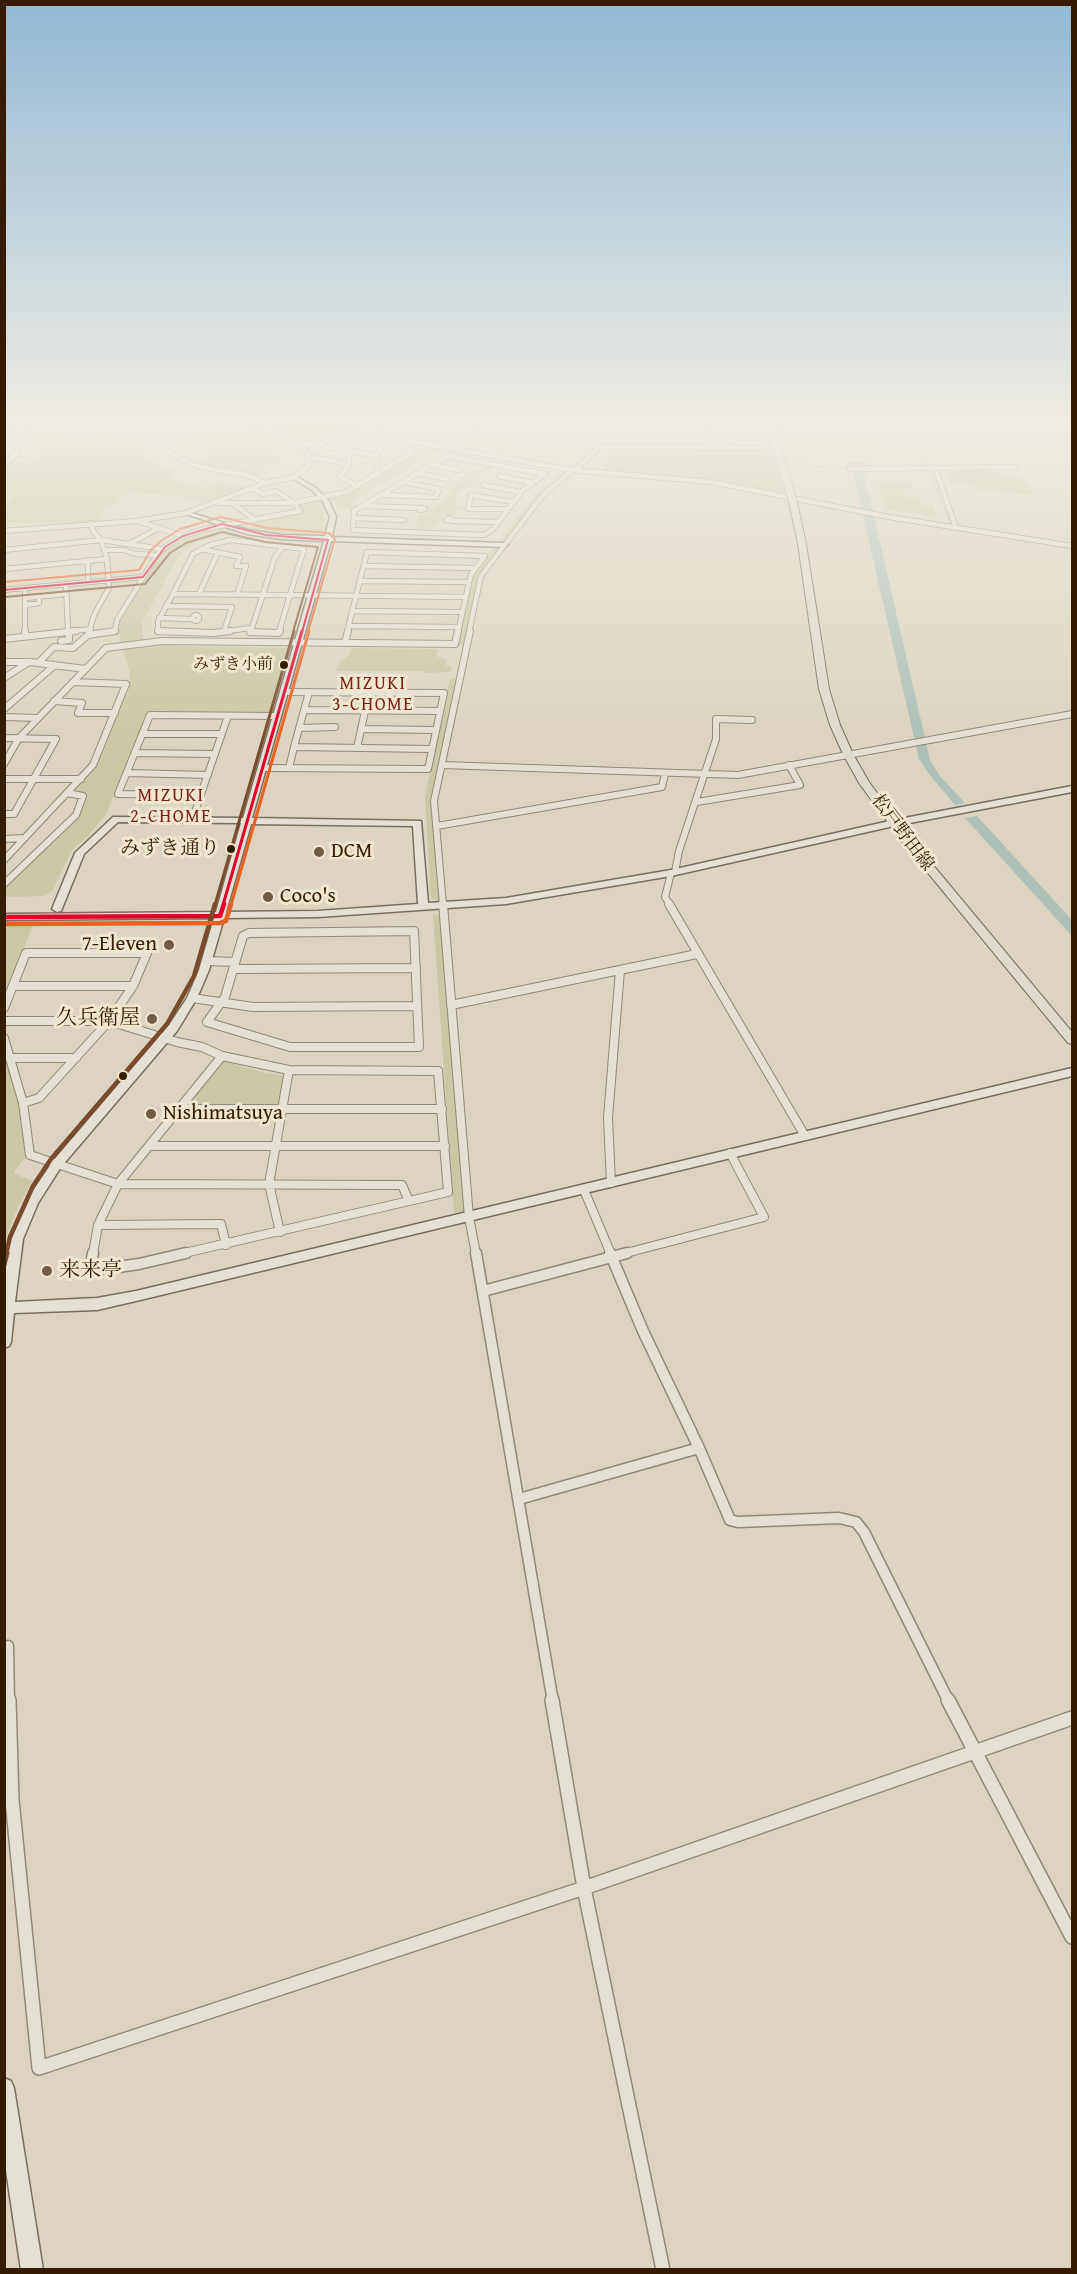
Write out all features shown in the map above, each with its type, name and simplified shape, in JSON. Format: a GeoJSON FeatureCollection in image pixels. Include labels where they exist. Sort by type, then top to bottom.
{"type":"FeatureCollection","features":[{"type":"Feature","properties":{"kind":"main road","name":"松戸野田線"},"geometry":{"type":"LineString","coordinates":[[797,524],[824,689],[835,725],[848,754],[864,783],[894,824],[1072,1040]]}},
{"type":"Feature","properties":{"kind":"street"},"geometry":{"type":"LineString","coordinates":[[4,531],[79,524]]}},
{"type":"Feature","properties":{"kind":"street"},"geometry":{"type":"LineString","coordinates":[[38,663],[54,647],[73,648],[88,635],[92,629],[94,615],[109,588],[107,559],[101,540],[93,531],[91,524]]}},
{"type":"Feature","properties":{"kind":"street"},"geometry":{"type":"LineString","coordinates":[[147,524],[183,536]]}},
{"type":"Feature","properties":{"kind":"street"},"geometry":{"type":"LineString","coordinates":[[222,524],[266,535],[328,540],[504,545]]}},
{"type":"Feature","properties":{"kind":"street"},"geometry":{"type":"LineString","coordinates":[[88,635],[115,631],[115,623],[162,549],[183,536],[222,524]]}},
{"type":"Feature","properties":{"kind":"street"},"geometry":{"type":"LineString","coordinates":[[4,1342],[11,1270],[17,1239],[33,1201],[57,1164],[164,1039],[192,998],[207,961],[331,524]]}},
{"type":"Feature","properties":{"kind":"street"},"geometry":{"type":"LineString","coordinates":[[354,524],[353,530],[355,531],[484,535],[497,524]]}},
{"type":"Feature","properties":{"kind":"street"},"geometry":{"type":"LineString","coordinates":[[520,524],[481,576],[434,801],[469,1217],[585,1888],[663,2270]]}},
{"type":"Feature","properties":{"kind":"street"},"geometry":{"type":"LineString","coordinates":[[932,524],[1072,546]]}},
{"type":"Feature","properties":{"kind":"street"},"geometry":{"type":"LineString","coordinates":[[955,524],[956,528]]}},
{"type":"Feature","properties":{"kind":"street"},"geometry":{"type":"LineString","coordinates":[[129,544],[159,528]]}},
{"type":"Feature","properties":{"kind":"street"},"geometry":{"type":"LineString","coordinates":[[385,542],[389,532]]}},
{"type":"Feature","properties":{"kind":"street"},"geometry":{"type":"LineString","coordinates":[[448,543],[450,534]]}},
{"type":"Feature","properties":{"kind":"street"},"geometry":{"type":"LineString","coordinates":[[256,544],[266,535]]}},
{"type":"Feature","properties":{"kind":"street"},"geometry":{"type":"LineString","coordinates":[[4,550],[101,540],[162,549]]}},
{"type":"Feature","properties":{"kind":"street"},"geometry":{"type":"LineString","coordinates":[[225,540],[256,544],[304,549],[279,633],[251,630],[158,632],[159,618],[188,560],[201,549],[225,540]]}},
{"type":"Feature","properties":{"kind":"street"},"geometry":{"type":"LineString","coordinates":[[247,641],[275,557],[282,548]]}},
{"type":"Feature","properties":{"kind":"street"},"geometry":{"type":"LineString","coordinates":[[201,549],[240,557],[234,572],[244,572],[237,594]]}},
{"type":"Feature","properties":{"kind":"street"},"geometry":{"type":"LineString","coordinates":[[104,550],[124,550],[135,554],[157,555]]}},
{"type":"Feature","properties":{"kind":"street"},"geometry":{"type":"LineString","coordinates":[[6,760],[19,738],[106,648],[162,641],[455,644],[468,582],[474,568],[485,556],[367,552],[345,642]]}},
{"type":"Feature","properties":{"kind":"street"},"geometry":{"type":"LineString","coordinates":[[199,594],[217,554]]}},
{"type":"Feature","properties":{"kind":"street"},"geometry":{"type":"LineString","coordinates":[[4,569],[107,559]]}},
{"type":"Feature","properties":{"kind":"street"},"geometry":{"type":"LineString","coordinates":[[88,560],[88,581]]}},
{"type":"Feature","properties":{"kind":"street"},"geometry":{"type":"LineString","coordinates":[[364,566],[474,568]]}},
{"type":"Feature","properties":{"kind":"street"},"geometry":{"type":"LineString","coordinates":[[4,590],[143,577]]}},
{"type":"Feature","properties":{"kind":"street"},"geometry":{"type":"LineString","coordinates":[[360,581],[468,582]]}},
{"type":"Feature","properties":{"kind":"street"},"geometry":{"type":"LineString","coordinates":[[61,641],[69,640],[66,584]]}},
{"type":"Feature","properties":{"kind":"street"},"geometry":{"type":"LineString","coordinates":[[25,588],[25,636]]}},
{"type":"Feature","properties":{"kind":"street"},"geometry":{"type":"LineString","coordinates":[[25,601],[39,603],[39,597],[66,594]]}},
{"type":"Feature","properties":{"kind":"street"},"geometry":{"type":"LineString","coordinates":[[173,594],[465,597]]}},
{"type":"Feature","properties":{"kind":"street"},"geometry":{"type":"LineString","coordinates":[[166,606],[232,607],[224,631]]}},
{"type":"Feature","properties":{"kind":"street"},"geometry":{"type":"LineString","coordinates":[[353,611],[462,612]]}},
{"type":"Feature","properties":{"kind":"street"},"geometry":{"type":"LineString","coordinates":[[159,618],[191,619]]}},
{"type":"Feature","properties":{"kind":"street"},"geometry":{"type":"LineString","coordinates":[[349,626],[458,627]]}},
{"type":"Feature","properties":{"kind":"street"},"geometry":{"type":"LineString","coordinates":[[4,639],[92,629]]}},
{"type":"Feature","properties":{"kind":"street"},"geometry":{"type":"LineString","coordinates":[[4,662],[30,662],[85,669]]}},
{"type":"Feature","properties":{"kind":"street"},"geometry":{"type":"LineString","coordinates":[[4,678],[30,662]]}},
{"type":"Feature","properties":{"kind":"street"},"geometry":{"type":"LineString","coordinates":[[4,709],[55,665]]}},
{"type":"Feature","properties":{"kind":"street"},"geometry":{"type":"LineString","coordinates":[[4,860],[98,758],[126,684],[73,682]]}},
{"type":"Feature","properties":{"kind":"street"},"geometry":{"type":"LineString","coordinates":[[263,768],[428,769],[444,693],[284,692]]}},
{"type":"Feature","properties":{"kind":"street"},"geometry":{"type":"LineString","coordinates":[[289,768],[309,692]]}},
{"type":"Feature","properties":{"kind":"street"},"geometry":{"type":"LineString","coordinates":[[54,701],[82,703],[78,713],[115,713]]}},
{"type":"Feature","properties":{"kind":"street"},"geometry":{"type":"LineString","coordinates":[[304,710],[440,711]]}},
{"type":"Feature","properties":{"kind":"street"},"geometry":{"type":"LineString","coordinates":[[357,748],[365,711]]}},
{"type":"Feature","properties":{"kind":"street"},"geometry":{"type":"LineString","coordinates":[[442,765],[704,776],[738,775],[1072,714]]}},
{"type":"Feature","properties":{"kind":"street"},"geometry":{"type":"LineString","coordinates":[[200,795],[117,794],[150,715],[277,716]]}},
{"type":"Feature","properties":{"kind":"street"},"geometry":{"type":"LineString","coordinates":[[192,820],[228,716]]}},
{"type":"Feature","properties":{"kind":"street"},"geometry":{"type":"LineString","coordinates":[[4,717],[38,718]]}},
{"type":"Feature","properties":{"kind":"street"},"geometry":{"type":"LineString","coordinates":[[752,720],[716,719],[716,739],[665,897],[805,1136]]}},
{"type":"Feature","properties":{"kind":"street"},"geometry":{"type":"LineString","coordinates":[[299,728],[323,728]]}},
{"type":"Feature","properties":{"kind":"street"},"geometry":{"type":"LineString","coordinates":[[361,729],[436,730]]}},
{"type":"Feature","properties":{"kind":"street"},"geometry":{"type":"LineString","coordinates":[[142,734],[221,734]]}},
{"type":"Feature","properties":{"kind":"street"},"geometry":{"type":"LineString","coordinates":[[4,738],[56,739],[14,814],[4,813]]}},
{"type":"Feature","properties":{"kind":"street"},"geometry":{"type":"LineString","coordinates":[[294,747],[432,749]]}},
{"type":"Feature","properties":{"kind":"street"},"geometry":{"type":"LineString","coordinates":[[135,753],[215,754]]}},
{"type":"Feature","properties":{"kind":"street"},"geometry":{"type":"LineString","coordinates":[[697,802],[800,785],[789,765]]}},
{"type":"Feature","properties":{"kind":"street"},"geometry":{"type":"LineString","coordinates":[[127,773],[208,775]]}},
{"type":"Feature","properties":{"kind":"street"},"geometry":{"type":"LineString","coordinates":[[437,826],[662,787],[665,774]]}},
{"type":"Feature","properties":{"kind":"street"},"geometry":{"type":"LineString","coordinates":[[4,779],[81,779]]}},
{"type":"Feature","properties":{"kind":"street"},"geometry":{"type":"LineString","coordinates":[[4,910],[328,914],[444,907],[560,893],[673,873],[894,824],[1072,789]]}},
{"type":"Feature","properties":{"kind":"street"},"geometry":{"type":"LineString","coordinates":[[4,884],[76,815],[83,796],[67,793]]}},
{"type":"Feature","properties":{"kind":"street"},"geometry":{"type":"LineString","coordinates":[[57,909],[80,853],[116,819],[418,823],[423,908]]}},
{"type":"Feature","properties":{"kind":"street"},"geometry":{"type":"LineString","coordinates":[[4,839],[24,838]]}},
{"type":"Feature","properties":{"kind":"street"},"geometry":{"type":"LineString","coordinates":[[4,917],[221,913]]}},
{"type":"Feature","properties":{"kind":"street"},"geometry":{"type":"LineString","coordinates":[[414,931],[419,1047],[290,1047],[207,1022],[221,1002],[234,965],[243,936],[249,933],[414,931]]}},
{"type":"Feature","properties":{"kind":"street"},"geometry":{"type":"LineString","coordinates":[[4,1008],[26,953],[147,953],[133,986],[109,1021],[39,1098],[23,1103]]}},
{"type":"Feature","properties":{"kind":"street"},"geometry":{"type":"LineString","coordinates":[[451,1005],[697,954]]}},
{"type":"Feature","properties":{"kind":"street"},"geometry":{"type":"LineString","coordinates":[[207,961],[234,965],[416,968]]}},
{"type":"Feature","properties":{"kind":"street"},"geometry":{"type":"LineString","coordinates":[[611,1183],[608,1118],[620,970]]}},
{"type":"Feature","properties":{"kind":"street"},"geometry":{"type":"LineString","coordinates":[[13,986],[133,986]]}},
{"type":"Feature","properties":{"kind":"street"},"geometry":{"type":"LineString","coordinates":[[192,998],[253,1007],[417,1006]]}},
{"type":"Feature","properties":{"kind":"street"},"geometry":{"type":"LineString","coordinates":[[4,1021],[109,1021],[131,1026],[164,1039],[202,1047],[222,1056],[289,1070],[438,1071],[448,1192],[139,1264],[90,1271],[98,1225],[118,1184],[222,1056]]}},
{"type":"Feature","properties":{"kind":"street"},"geometry":{"type":"LineString","coordinates":[[4,1038],[23,1103],[30,1155],[118,1184],[402,1185],[409,1201]]}},
{"type":"Feature","properties":{"kind":"street"},"geometry":{"type":"LineString","coordinates":[[11,1058],[76,1058]]}},
{"type":"Feature","properties":{"kind":"street"},"geometry":{"type":"LineString","coordinates":[[280,1232],[269,1184],[289,1070]]}},
{"type":"Feature","properties":{"kind":"street"},"geometry":{"type":"LineString","coordinates":[[7,1308],[109,1302],[1072,1072]]}},
{"type":"Feature","properties":{"kind":"street"},"geometry":{"type":"LineString","coordinates":[[179,1109],[442,1109]]}},
{"type":"Feature","properties":{"kind":"street"},"geometry":{"type":"LineString","coordinates":[[149,1146],[445,1146]]}},
{"type":"Feature","properties":{"kind":"street"},"geometry":{"type":"LineString","coordinates":[[483,1291],[764,1217],[730,1153]]}},
{"type":"Feature","properties":{"kind":"street"},"geometry":{"type":"LineString","coordinates":[[585,1190],[643,1331],[699,1448],[730,1520],[738,1522],[839,1518],[856,1522],[864,1532],[973,1751],[1072,1937]]}},
{"type":"Feature","properties":{"kind":"street"},"geometry":{"type":"LineString","coordinates":[[98,1225],[221,1224],[225,1245]]}},
{"type":"Feature","properties":{"kind":"street"},"geometry":{"type":"LineString","coordinates":[[519,1499],[699,1448]]}},
{"type":"Feature","properties":{"kind":"street"},"geometry":{"type":"LineString","coordinates":[[8,1646],[12,1800],[39,2068],[585,1888],[1072,1718]]}},
{"type":"Feature","properties":{"kind":"street"},"geometry":{"type":"LineString","coordinates":[[4,2088],[32,2270]]}},
{"type":"Feature","properties":{"kind":"shaded area"},"geometry":{"type":"Polygon","coordinates":[[[239,524],[325,524],[323,531],[309,536],[238,526],[239,524]]]}},
{"type":"Feature","properties":{"kind":"shaded area"},"geometry":{"type":"Polygon","coordinates":[[[418,524],[436,524],[428,526],[425,532],[420,532],[422,527],[417,527],[418,524]]]}},
{"type":"Feature","properties":{"kind":"shaded area"},"geometry":{"type":"Polygon","coordinates":[[[512,524],[518,524],[506,540],[498,542],[512,524]]]}},
{"type":"Feature","properties":{"kind":"shaded area"},"geometry":{"type":"Polygon","coordinates":[[[865,524],[876,524],[930,760],[939,775],[965,803],[955,805],[919,759],[865,524]]]}},
{"type":"Feature","properties":{"kind":"shaded area"},"geometry":{"type":"Polygon","coordinates":[[[219,527],[234,532],[200,541],[184,550],[142,622],[143,640],[122,644],[118,629],[119,621],[159,556],[167,547],[184,537],[219,527]]]}},
{"type":"Feature","properties":{"kind":"shaded area"},"geometry":{"type":"Polygon","coordinates":[[[493,548],[498,550],[478,575],[463,645],[457,647],[473,574],[493,548]]]}},
{"type":"Feature","properties":{"kind":"shaded area"},"geometry":{"type":"Polygon","coordinates":[[[122,646],[289,648],[268,713],[148,712],[106,814],[88,836],[72,850],[52,891],[43,896],[5,897],[5,888],[82,810],[88,795],[73,791],[102,756],[129,683],[130,673],[122,646]]]}},
{"type":"Feature","properties":{"kind":"shaded area"},"geometry":{"type":"Polygon","coordinates":[[[351,648],[438,649],[437,657],[447,659],[446,666],[452,666],[451,672],[336,671],[339,663],[349,655],[351,648]]]}},
{"type":"Feature","properties":{"kind":"shaded area"},"geometry":{"type":"Polygon","coordinates":[[[450,678],[456,679],[430,801],[441,900],[436,900],[431,898],[425,798],[450,678]]]}},
{"type":"Feature","properties":{"kind":"shaded area"},"geometry":{"type":"Polygon","coordinates":[[[977,816],[1072,920],[1072,936],[965,818],[977,816]]]}},
{"type":"Feature","properties":{"kind":"shaded area"},"geometry":{"type":"Polygon","coordinates":[[[441,914],[464,1211],[454,1213],[433,915],[441,914]]]}},
{"type":"Feature","properties":{"kind":"shaded area"},"geometry":{"type":"Polygon","coordinates":[[[5,922],[34,922],[5,998],[5,922]]]}},
{"type":"Feature","properties":{"kind":"shaded area"},"geometry":{"type":"Polygon","coordinates":[[[4,1054],[20,1111],[26,1157],[15,1170],[15,1174],[32,1181],[14,1215],[5,1241],[4,1054]]]}},
{"type":"Feature","properties":{"kind":"shaded area"},"geometry":{"type":"Polygon","coordinates":[[[224,1061],[264,1073],[282,1075],[284,1077],[280,1104],[277,1106],[189,1106],[187,1104],[224,1061]]]}},
{"type":"Feature","properties":{"kind":"transit line"},"geometry":{"type":"LineString","coordinates":[[4,582],[139,570],[151,550],[161,541],[180,529],[197,524]]}},
{"type":"Feature","properties":{"kind":"transit line"},"geometry":{"type":"LineString","coordinates":[[143,577],[165,547],[183,536],[222,524]]}},
{"type":"Feature","properties":{"kind":"transit line"},"geometry":{"type":"LineString","coordinates":[[222,524],[266,535],[328,540]]}},
{"type":"Feature","properties":{"kind":"transit line"},"geometry":{"type":"LineString","coordinates":[[4,924],[220,923],[226,921],[335,539],[329,533],[267,528],[251,524]]}},
{"type":"Feature","properties":{"kind":"transit line"},"geometry":{"type":"LineString","coordinates":[[4,1265],[10,1237],[33,1186],[51,1159],[167,1024],[194,976],[318,547],[265,542],[222,532],[186,543],[170,553],[145,584],[5,597]]}},
{"type":"Feature","properties":{"kind":"transit line"},"geometry":{"type":"LineString","coordinates":[[4,917],[220,916],[328,540]]}},
{"type":"Feature","properties":{"kind":"transit line"},"geometry":{"type":"LineString","coordinates":[[4,590],[143,577]]}},
{"type":"Feature","properties":{"kind":"place","name":"みずき小前"},"geometry":{"type":"Point","coordinates":[284,665]}},
{"type":"Feature","properties":{"kind":"place","name":"みずき通り"},"geometry":{"type":"Point","coordinates":[231,849]}},
{"type":"Feature","properties":{"kind":"place","name":"DCM"},"geometry":{"type":"Point","coordinates":[319,852]}},
{"type":"Feature","properties":{"kind":"place","name":"Coco's"},"geometry":{"type":"Point","coordinates":[268,897]}},
{"type":"Feature","properties":{"kind":"place","name":"7-Eleven"},"geometry":{"type":"Point","coordinates":[169,945]}},
{"type":"Feature","properties":{"kind":"place","name":"久兵衛屋"},"geometry":{"type":"Point","coordinates":[152,1019]}},
{"type":"Feature","properties":{"kind":"place","name":"Nishimatsuya"},"geometry":{"type":"Point","coordinates":[151,1114]}},
{"type":"Feature","properties":{"kind":"place","name":"来来亭"},"geometry":{"type":"Point","coordinates":[47,1271]}},
{"type":"Feature","properties":{"kind":"district","name":"MIZUKI 3-CHOME"},"geometry":{"type":"Point","coordinates":[373,694]}},
{"type":"Feature","properties":{"kind":"district","name":"MIZUKI 2-CHOME"},"geometry":{"type":"Point","coordinates":[171,806]}}]}
